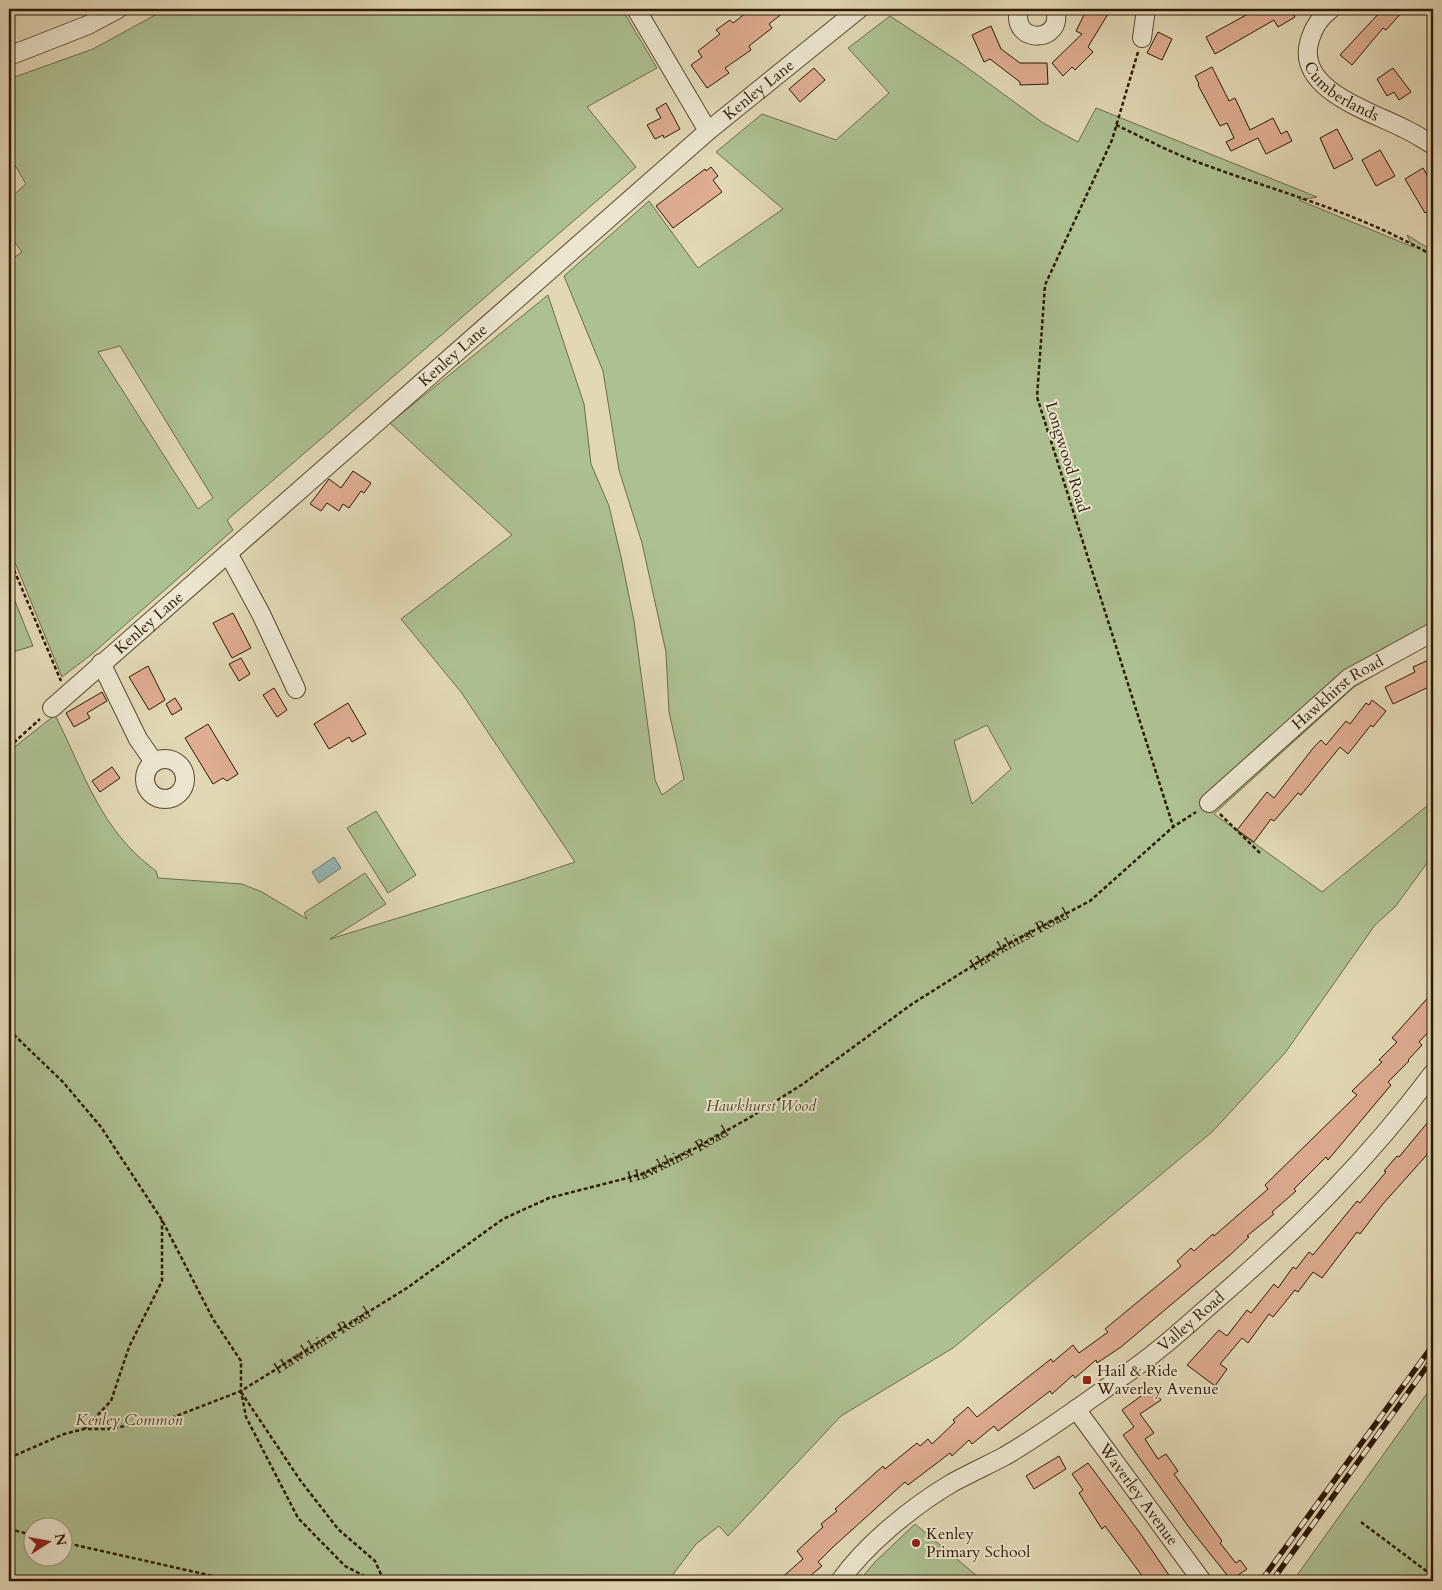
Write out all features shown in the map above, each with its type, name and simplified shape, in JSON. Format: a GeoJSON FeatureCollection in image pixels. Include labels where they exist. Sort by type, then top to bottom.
{"type":"FeatureCollection","features":[{"type":"Feature","properties":{"kind":"street"},"geometry":{"type":"LineString","coordinates":[[9,56],[88,25],[118,9]]}},
{"type":"Feature","properties":{"kind":"street"},"geometry":{"type":"LineString","coordinates":[[636,9],[708,131]]}},
{"type":"Feature","properties":{"kind":"street","name":"Kenley Lane"},"geometry":{"type":"LineString","coordinates":[[52,708],[708,131],[859,9]]}},
{"type":"Feature","properties":{"kind":"street"},"geometry":{"type":"LineString","coordinates":[[1019,9],[1018,22],[1023,30],[1029,35],[1038,36],[1045,35],[1055,25],[1057,15],[1055,9]]}},
{"type":"Feature","properties":{"kind":"street"},"geometry":{"type":"LineString","coordinates":[[1142,38],[1146,9]]}},
{"type":"Feature","properties":{"kind":"street","name":"Cumberlands"},"geometry":{"type":"LineString","coordinates":[[1332,9],[1316,24],[1307,51],[1310,65],[1317,78],[1354,106],[1403,128],[1433,145]]}},
{"type":"Feature","properties":{"kind":"street"},"geometry":{"type":"LineString","coordinates":[[228,553],[261,614],[296,689]]}},
{"type":"Feature","properties":{"kind":"street","name":"Hawkhirst Road"},"geometry":{"type":"LineString","coordinates":[[1209,804],[1349,678],[1433,632]]}},
{"type":"Feature","properties":{"kind":"street"},"geometry":{"type":"LineString","coordinates":[[101,663],[138,739],[154,762]]}},
{"type":"Feature","properties":{"kind":"street","name":"Valley Road"},"geometry":{"type":"LineString","coordinates":[[840,1581],[869,1548],[907,1515],[951,1484],[1006,1455],[1126,1375],[1272,1251],[1329,1197],[1383,1138],[1433,1073]]}},
{"type":"Feature","properties":{"kind":"street","name":"Waverley Avenue"},"geometry":{"type":"LineString","coordinates":[[1076,1409],[1202,1581]]}},
{"type":"Feature","properties":{"kind":"path","name":"Longwood Road"},"geometry":{"type":"LineString","coordinates":[[1142,38],[1112,140],[1045,285],[1037,397],[1173,827]]}},
{"type":"Feature","properties":{"kind":"path"},"geometry":{"type":"LineString","coordinates":[[1116,125],[1200,163],[1320,205],[1405,239],[1433,256]]}},
{"type":"Feature","properties":{"kind":"path"},"geometry":{"type":"LineString","coordinates":[[9,558],[66,694]]}},
{"type":"Feature","properties":{"kind":"path"},"geometry":{"type":"LineString","coordinates":[[9,747],[52,708]]}},
{"type":"Feature","properties":{"kind":"path","name":"Hawkhirst Road"},"geometry":{"type":"LineString","coordinates":[[9,1458],[64,1434],[84,1429],[108,1429],[171,1418],[241,1391],[407,1288],[503,1219],[549,1198],[643,1174],[749,1118],[803,1084],[912,1004],[1000,948],[1090,901],[1173,827],[1209,804]]}},
{"type":"Feature","properties":{"kind":"path"},"geometry":{"type":"LineString","coordinates":[[1226,820],[1260,853]]}},
{"type":"Feature","properties":{"kind":"path"},"geometry":{"type":"LineString","coordinates":[[9,1030],[64,1082],[101,1127],[162,1220],[213,1319],[241,1361],[241,1391],[246,1417],[298,1518],[344,1566],[374,1581]]}},
{"type":"Feature","properties":{"kind":"path"},"geometry":{"type":"LineString","coordinates":[[84,1429],[111,1400],[128,1347],[162,1281],[162,1220]]}},
{"type":"Feature","properties":{"kind":"path"},"geometry":{"type":"LineString","coordinates":[[241,1391],[300,1480],[338,1529],[375,1561],[384,1581]]}},
{"type":"Feature","properties":{"kind":"path"},"geometry":{"type":"LineString","coordinates":[[1360,1522],[1433,1576]]}},
{"type":"Feature","properties":{"kind":"path"},"geometry":{"type":"LineString","coordinates":[[9,1529],[22,1532]]}},
{"type":"Feature","properties":{"kind":"path"},"geometry":{"type":"LineString","coordinates":[[72,1544],[235,1581]]}},
{"type":"Feature","properties":{"kind":"path"},"geometry":{"type":"LineString","coordinates":[[1430,1574],[1433,1566]]}},
{"type":"Feature","properties":{"kind":"green space"},"geometry":{"type":"Polygon","coordinates":[[[166,9],[622,9],[657,68],[587,107],[636,167],[227,520],[233,530],[92,654],[62,677],[9,548],[9,261],[22,252],[9,234],[9,199],[26,184],[9,155],[9,79],[93,49],[166,9]],[[120,346],[98,352],[198,509],[213,498],[120,346]]]}},
{"type":"Feature","properties":{"kind":"green space"},"geometry":{"type":"Polygon","coordinates":[[[890,16],[961,63],[1043,123],[1078,142],[1096,108],[1317,197],[1299,200],[1413,247],[1407,235],[1433,251],[1433,641],[1354,687],[1214,814],[1322,892],[1433,801],[1433,855],[1395,907],[1375,925],[1285,1053],[1212,1132],[953,1348],[841,1416],[728,1536],[719,1526],[696,1544],[668,1581],[9,1581],[9,743],[12,749],[55,715],[85,779],[107,819],[137,855],[156,871],[158,878],[242,884],[262,892],[307,919],[304,913],[365,873],[386,904],[330,939],[575,862],[461,692],[401,619],[512,535],[390,423],[548,295],[584,404],[591,464],[609,506],[621,557],[634,621],[655,780],[662,795],[684,779],[669,712],[666,652],[642,543],[619,470],[603,371],[564,276],[649,201],[698,268],[783,209],[716,152],[762,114],[836,140],[889,93],[848,48],[890,16]],[[987,725],[954,741],[972,804],[1011,769],[987,725]]]}},
{"type":"Feature","properties":{"kind":"green space"},"geometry":{"type":"Polygon","coordinates":[[[9,586],[33,646],[9,653],[9,586]]]}},
{"type":"Feature","properties":{"kind":"green space"},"geometry":{"type":"Polygon","coordinates":[[[376,811],[416,875],[388,893],[347,828],[376,811]]]}},
{"type":"Feature","properties":{"kind":"green space"},"geometry":{"type":"Polygon","coordinates":[[[1433,1385],[1433,1581],[1293,1581],[1433,1385]]]}},
{"type":"Feature","properties":{"kind":"green space","name":"Kenley Primary School"},"geometry":{"type":"Polygon","coordinates":[[[915,1524],[983,1581],[859,1581],[875,1562],[915,1524]]]}},
{"type":"Feature","properties":{"kind":"water"},"geometry":{"type":"Polygon","coordinates":[[[334,857],[341,868],[319,883],[312,872],[334,857]]]}},
{"type":"Feature","properties":{"kind":"building"},"geometry":{"type":"Polygon","coordinates":[[[751,9],[758,9],[762,14],[768,9],[788,9],[769,24],[772,28],[749,46],[751,50],[725,68],[729,73],[707,88],[691,65],[702,57],[698,51],[720,34],[716,30],[730,20],[733,23],[751,9]]]}},
{"type":"Feature","properties":{"kind":"building"},"geometry":{"type":"Polygon","coordinates":[[[1087,9],[1111,9],[1088,47],[1093,52],[1075,70],[1072,67],[1063,76],[1052,63],[1082,34],[1076,31],[1087,9]]]}},
{"type":"Feature","properties":{"kind":"building"},"geometry":{"type":"Polygon","coordinates":[[[1257,9],[1293,9],[1291,10],[1295,17],[1278,27],[1274,20],[1215,54],[1206,37],[1257,9]]]}},
{"type":"Feature","properties":{"kind":"building"},"geometry":{"type":"Polygon","coordinates":[[[1383,9],[1405,9],[1386,30],[1383,28],[1352,65],[1340,55],[1383,9]]]}},
{"type":"Feature","properties":{"kind":"building"},"geometry":{"type":"Polygon","coordinates":[[[991,26],[1001,49],[1020,63],[1047,63],[1048,84],[1020,85],[1020,82],[990,59],[984,62],[972,35],[991,26]]]}},
{"type":"Feature","properties":{"kind":"building"},"geometry":{"type":"Polygon","coordinates":[[[1158,32],[1172,39],[1162,60],[1147,53],[1158,32]]]}},
{"type":"Feature","properties":{"kind":"building"},"geometry":{"type":"Polygon","coordinates":[[[1212,67],[1229,101],[1235,98],[1250,130],[1273,118],[1281,134],[1287,131],[1292,141],[1266,154],[1258,138],[1231,151],[1226,142],[1234,138],[1227,123],[1220,126],[1195,76],[1212,67]]]}},
{"type":"Feature","properties":{"kind":"building"},"geometry":{"type":"Polygon","coordinates":[[[814,68],[825,80],[800,102],[789,89],[814,68]]]}},
{"type":"Feature","properties":{"kind":"building"},"geometry":{"type":"Polygon","coordinates":[[[1393,68],[1411,92],[1399,100],[1394,92],[1387,96],[1377,79],[1393,68]]]}},
{"type":"Feature","properties":{"kind":"building"},"geometry":{"type":"Polygon","coordinates":[[[666,103],[680,129],[664,138],[663,135],[655,139],[647,125],[661,118],[656,109],[666,103]]]}},
{"type":"Feature","properties":{"kind":"building"},"geometry":{"type":"Polygon","coordinates":[[[1337,129],[1353,159],[1334,169],[1320,138],[1337,129]]]}},
{"type":"Feature","properties":{"kind":"building"},"geometry":{"type":"Polygon","coordinates":[[[1380,150],[1395,176],[1376,186],[1362,160],[1380,150]]]}},
{"type":"Feature","properties":{"kind":"building"},"geometry":{"type":"Polygon","coordinates":[[[711,167],[718,176],[713,180],[722,192],[673,228],[656,206],[705,169],[706,171],[711,167]]]}},
{"type":"Feature","properties":{"kind":"building"},"geometry":{"type":"Polygon","coordinates":[[[1423,168],[1433,185],[1433,209],[1425,213],[1405,179],[1423,168]]]}},
{"type":"Feature","properties":{"kind":"building"},"geometry":{"type":"Polygon","coordinates":[[[353,471],[371,483],[364,493],[361,491],[349,508],[343,504],[339,511],[327,503],[321,511],[310,504],[329,479],[341,488],[353,471]]]}},
{"type":"Feature","properties":{"kind":"building"},"geometry":{"type":"Polygon","coordinates":[[[233,613],[251,648],[232,658],[213,623],[233,613]]]}},
{"type":"Feature","properties":{"kind":"building"},"geometry":{"type":"Polygon","coordinates":[[[241,658],[250,674],[239,681],[229,664],[241,658]]]}},
{"type":"Feature","properties":{"kind":"building"},"geometry":{"type":"Polygon","coordinates":[[[1433,658],[1433,685],[1393,704],[1385,687],[1415,672],[1413,667],[1433,658]]]}},
{"type":"Feature","properties":{"kind":"building"},"geometry":{"type":"Polygon","coordinates":[[[148,666],[165,700],[149,710],[129,677],[148,666]]]}},
{"type":"Feature","properties":{"kind":"building"},"geometry":{"type":"Polygon","coordinates":[[[274,688],[287,710],[277,717],[263,695],[274,688]]]}},
{"type":"Feature","properties":{"kind":"building"},"geometry":{"type":"Polygon","coordinates":[[[102,692],[107,701],[87,713],[90,718],[74,727],[66,713],[102,692]]]}},
{"type":"Feature","properties":{"kind":"building"},"geometry":{"type":"Polygon","coordinates":[[[175,698],[182,709],[172,715],[166,704],[175,698]]]}},
{"type":"Feature","properties":{"kind":"building"},"geometry":{"type":"Polygon","coordinates":[[[1372,700],[1386,711],[1373,727],[1371,725],[1348,754],[1340,747],[1301,795],[1298,793],[1274,821],[1271,819],[1254,842],[1237,830],[1267,792],[1274,798],[1321,740],[1326,745],[1346,721],[1350,724],[1366,703],[1369,705],[1372,700]]]}},
{"type":"Feature","properties":{"kind":"building"},"geometry":{"type":"Polygon","coordinates":[[[348,703],[366,734],[352,742],[349,737],[329,749],[314,724],[348,703]]]}},
{"type":"Feature","properties":{"kind":"building"},"geometry":{"type":"Polygon","coordinates":[[[208,724],[238,774],[227,781],[223,778],[213,784],[185,738],[208,724]]]}},
{"type":"Feature","properties":{"kind":"building"},"geometry":{"type":"Polygon","coordinates":[[[112,767],[120,778],[100,792],[92,781],[112,767]]]}},
{"type":"Feature","properties":{"kind":"building"},"geometry":{"type":"Polygon","coordinates":[[[1433,992],[1433,1027],[1419,1042],[1422,1045],[1388,1082],[1391,1085],[1328,1160],[1326,1157],[1294,1189],[1296,1191],[1272,1212],[1274,1214],[1247,1236],[1249,1237],[1230,1255],[1121,1347],[1097,1363],[1096,1360],[1075,1378],[1073,1375],[1052,1394],[1050,1391],[998,1431],[994,1426],[972,1444],[969,1440],[952,1456],[950,1453],[908,1485],[905,1482],[833,1547],[818,1562],[822,1566],[804,1581],[778,1581],[803,1559],[797,1551],[823,1527],[821,1524],[883,1466],[885,1469],[917,1443],[920,1446],[928,1439],[932,1444],[955,1422],[953,1420],[968,1407],[977,1417],[1051,1359],[1053,1362],[1073,1345],[1079,1353],[1108,1332],[1105,1329],[1181,1266],[1177,1261],[1191,1248],[1194,1251],[1213,1234],[1214,1236],[1268,1189],[1265,1185],[1357,1095],[1352,1091],[1382,1062],[1379,1060],[1397,1042],[1392,1038],[1433,992]]]}},
{"type":"Feature","properties":{"kind":"building"},"geometry":{"type":"Polygon","coordinates":[[[1433,1116],[1433,1148],[1382,1205],[1360,1234],[1357,1232],[1322,1278],[1313,1272],[1298,1292],[1295,1290],[1273,1317],[1269,1314],[1248,1343],[1242,1338],[1220,1364],[1227,1369],[1215,1386],[1187,1365],[1219,1330],[1227,1336],[1247,1310],[1251,1313],[1274,1284],[1278,1288],[1293,1267],[1296,1269],[1309,1252],[1313,1255],[1357,1201],[1360,1203],[1386,1172],[1384,1171],[1397,1156],[1399,1157],[1433,1116]]]}},
{"type":"Feature","properties":{"kind":"building"},"geometry":{"type":"Polygon","coordinates":[[[1152,1388],[1161,1400],[1140,1414],[1154,1433],[1145,1439],[1158,1459],[1166,1454],[1178,1471],[1174,1474],[1222,1541],[1220,1543],[1236,1563],[1240,1560],[1247,1569],[1231,1580],[1188,1526],[1123,1435],[1134,1427],[1122,1410],[1152,1388]]]}},
{"type":"Feature","properties":{"kind":"building"},"geometry":{"type":"Polygon","coordinates":[[[1059,1456],[1066,1469],[1034,1489],[1026,1476],[1059,1456]]]}},
{"type":"Feature","properties":{"kind":"building"},"geometry":{"type":"Polygon","coordinates":[[[1088,1463],[1173,1581],[1146,1581],[1105,1526],[1102,1529],[1079,1493],[1083,1490],[1072,1474],[1088,1463]]]}},
{"type":"Feature","properties":{"kind":"railway"},"geometry":{"type":"LineString","coordinates":[[1261,1581],[1433,1345]]}},
{"type":"Feature","properties":{"kind":"railway"},"geometry":{"type":"LineString","coordinates":[[1272,1581],[1433,1358]]}},
{"type":"Feature","properties":{"kind":"place","name":"Hail & Ride Waverley Avenue"},"geometry":{"type":"Point","coordinates":[1087,1380]}},
{"type":"Feature","properties":{"kind":"place","name":"Kenley Primary School"},"geometry":{"type":"Point","coordinates":[916,1543]}},
{"type":"Feature","properties":{"kind":"park label","name":"Hawkhurst Wood"},"geometry":{"type":"Point","coordinates":[761,1106]}},
{"type":"Feature","properties":{"kind":"park label","name":"Kenley Common"},"geometry":{"type":"Point","coordinates":[129,1420]}}]}
